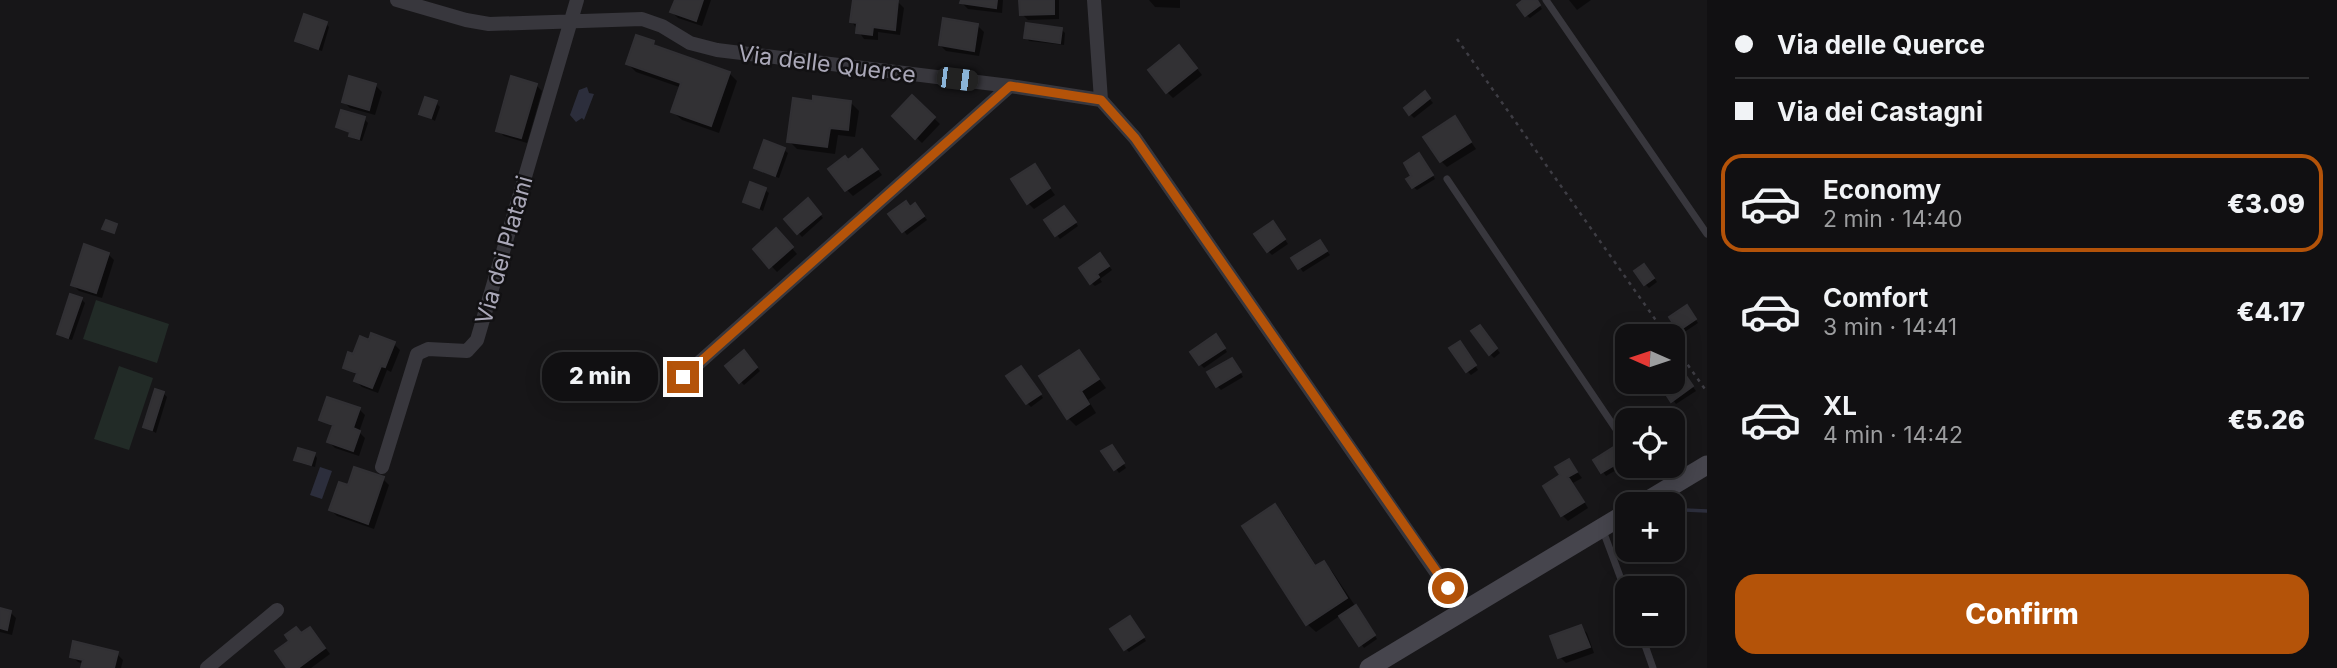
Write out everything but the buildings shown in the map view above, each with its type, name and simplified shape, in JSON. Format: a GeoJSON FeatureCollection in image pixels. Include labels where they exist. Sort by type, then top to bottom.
{"type":"FeatureCollection","features":[{"type":"Feature","properties":{"kind":"street","name":"Via delle Querce"},"geometry":{"type":"LineString","coordinates":[[397,0],[482,24],[642,19],[662,26],[686,41],[711,49],[1101,100]]}},
{"type":"Feature","properties":{"kind":"street"},"geometry":{"type":"LineString","coordinates":[[571,21],[577,0]]}},
{"type":"Feature","properties":{"kind":"street"},"geometry":{"type":"LineString","coordinates":[[1094,0],[1101,100],[1135,138],[1463,611]]}},
{"type":"Feature","properties":{"kind":"street","name":"Via dei Platani"},"geometry":{"type":"LineString","coordinates":[[382,467],[417,354],[428,349],[463,352],[470,349],[477,340],[571,21]]}},
{"type":"Feature","properties":{"kind":"street"},"geometry":{"type":"LineString","coordinates":[[683,377],[1010,86]]}},
{"type":"Feature","properties":{"kind":"street"},"geometry":{"type":"LineString","coordinates":[[1662,492],[1707,465]]}},
{"type":"Feature","properties":{"kind":"street"},"geometry":{"type":"LineString","coordinates":[[1369,668],[1615,520]]}},
{"type":"Feature","properties":{"kind":"street"},"geometry":{"type":"LineString","coordinates":[[207,668],[277,610]]}},
{"type":"Feature","properties":{"kind":"lane"},"geometry":{"type":"LineString","coordinates":[[1546,0],[1707,234]]}},
{"type":"Feature","properties":{"kind":"lane"},"geometry":{"type":"LineString","coordinates":[[1447,179],[1615,428]]}},
{"type":"Feature","properties":{"kind":"lane"},"geometry":{"type":"LineString","coordinates":[[1672,478],[1679,482]]}},
{"type":"Feature","properties":{"kind":"lane"},"geometry":{"type":"LineString","coordinates":[[1602,528],[1620,576]]}},
{"type":"Feature","properties":{"kind":"lane"},"geometry":{"type":"LineString","coordinates":[[1645,646],[1653,668]]}},
{"type":"Feature","properties":{"kind":"path"},"geometry":{"type":"LineString","coordinates":[[1457,40],[1658,324]]}},
{"type":"Feature","properties":{"kind":"path"},"geometry":{"type":"LineString","coordinates":[[1685,361],[1707,392]]}},
{"type":"Feature","properties":{"kind":"shaded area"},"geometry":{"type":"Polygon","coordinates":[[[96,300],[169,324],[157,363],[83,339],[96,300]]]}},
{"type":"Feature","properties":{"kind":"shaded area"},"geometry":{"type":"Polygon","coordinates":[[[119,366],[153,378],[129,450],[94,439],[119,366]]]}},
{"type":"Feature","properties":{"kind":"water"},"geometry":{"type":"Polygon","coordinates":[[[587,87],[589,93],[594,94],[584,120],[582,118],[576,122],[570,115],[579,90],[587,87]]]}},
{"type":"Feature","properties":{"kind":"water"},"geometry":{"type":"Polygon","coordinates":[[[320,467],[332,471],[322,499],[310,495],[320,467]]]}},
{"type":"Feature","properties":{"kind":"waterway"},"geometry":{"type":"LineString","coordinates":[[1685,510],[1707,511]]}},
{"type":"Feature","properties":{"kind":"route"},"geometry":{"type":"LineString","coordinates":[[683,377],[1010,86],[1101,100],[1135,138],[1448,588]]}}]}
